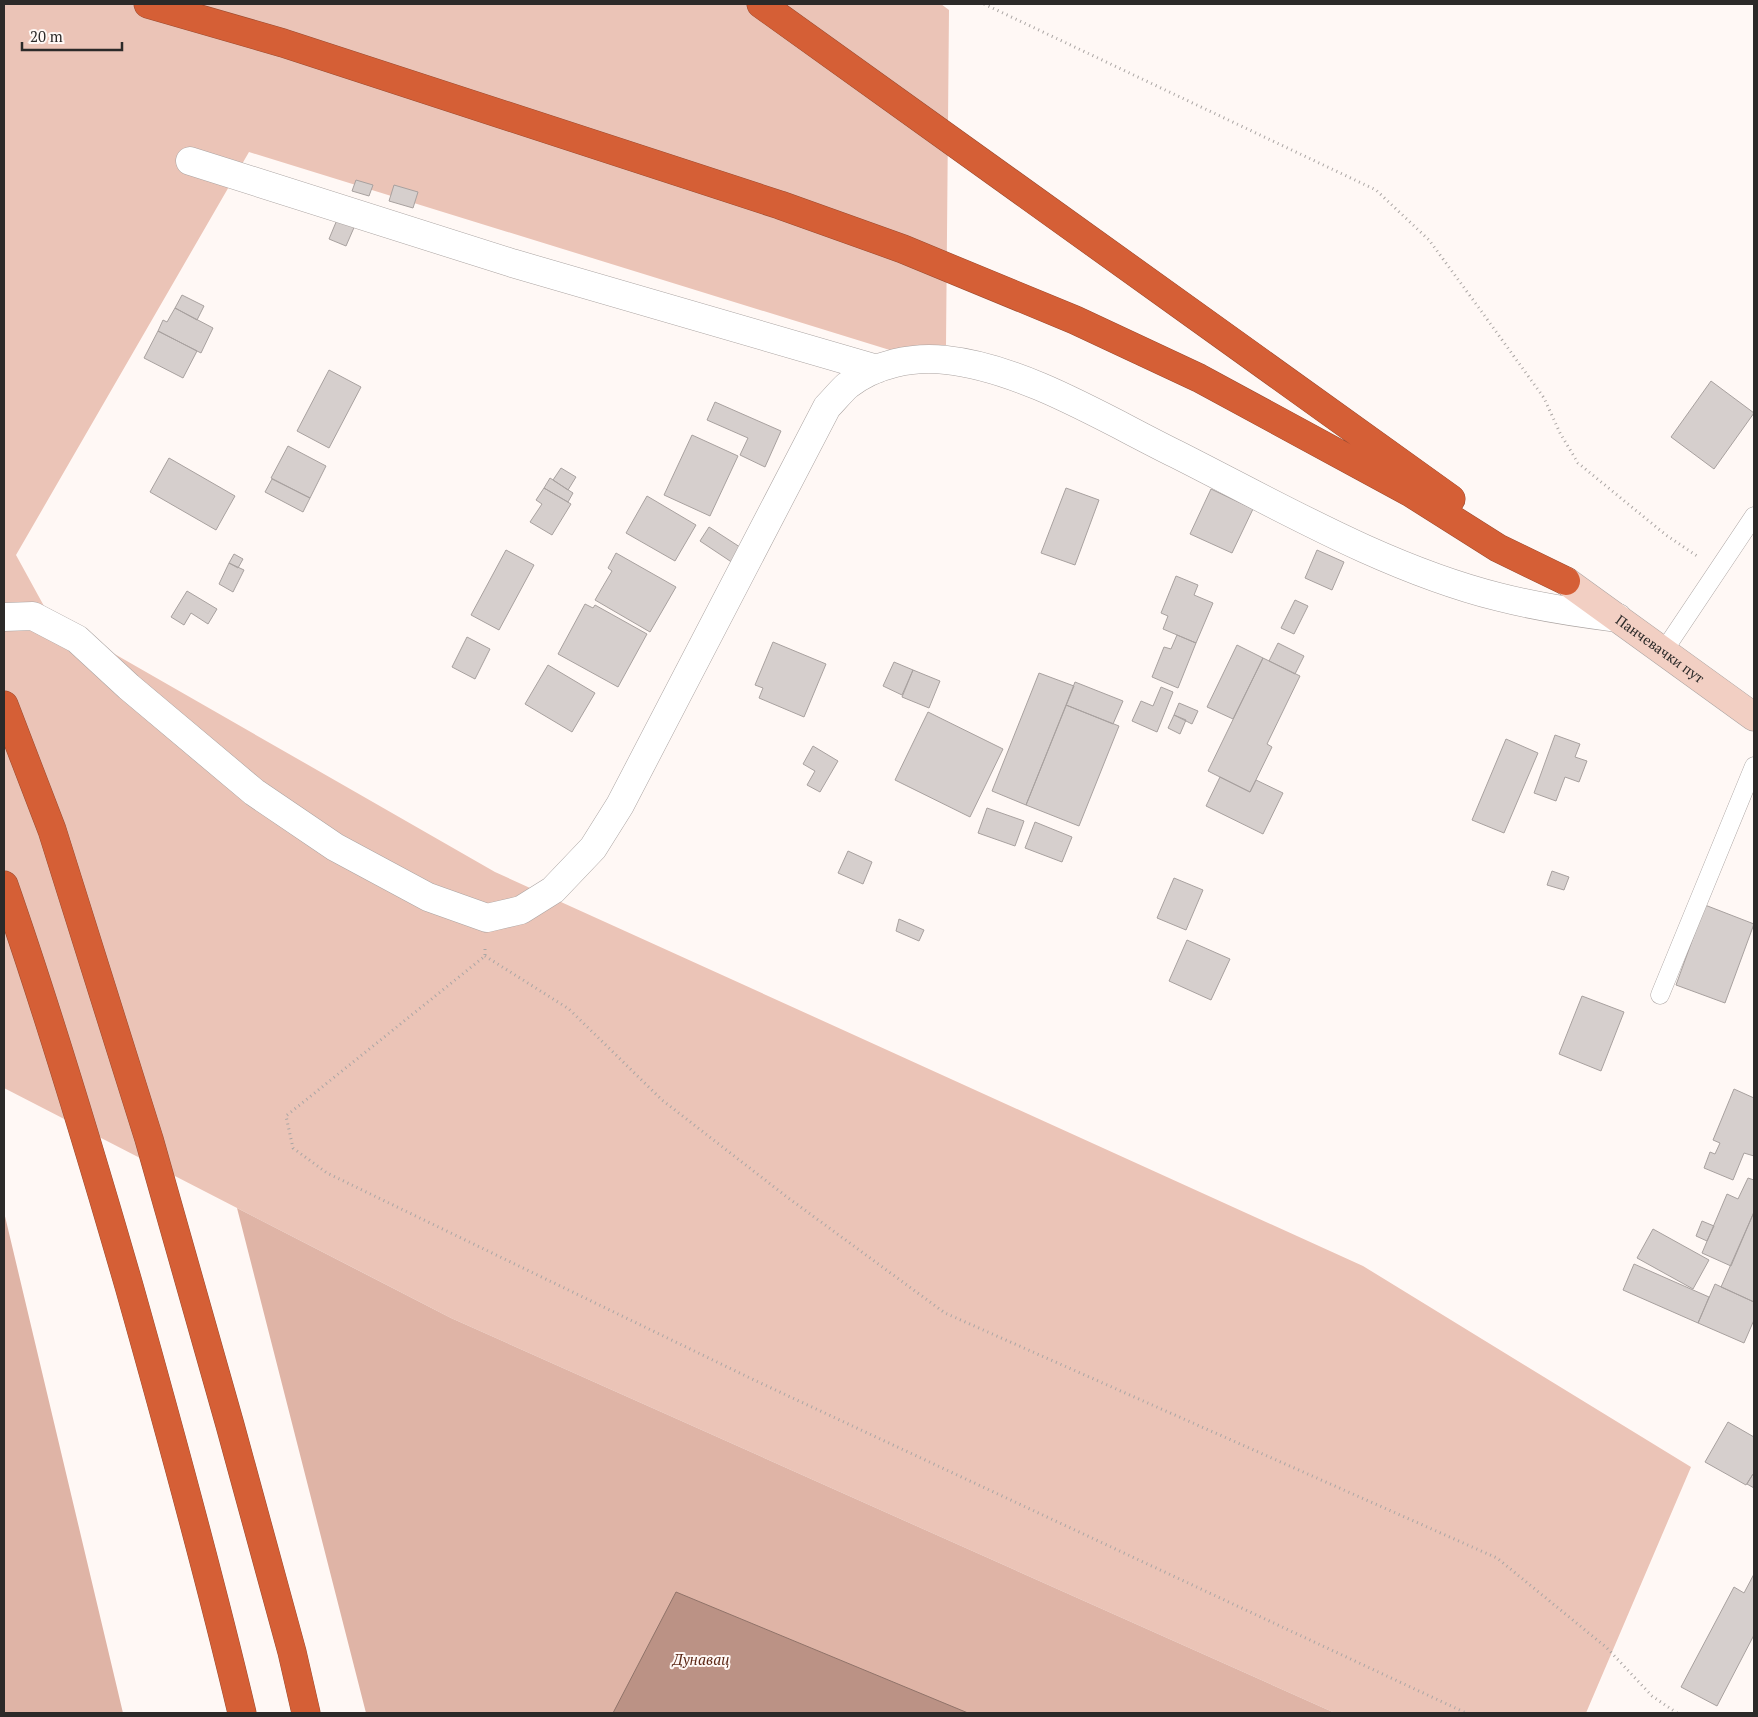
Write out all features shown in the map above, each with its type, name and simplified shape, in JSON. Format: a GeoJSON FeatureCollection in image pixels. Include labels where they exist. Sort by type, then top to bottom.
{"type":"FeatureCollection","features":[{"type":"Feature","properties":{"kind":"highway"},"geometry":{"type":"LineString","coordinates":[[148,4],[283,43],[780,205],[921,256],[1075,320],[1198,378],[1411,493],[1498,548],[1566,581]]}},
{"type":"Feature","properties":{"kind":"highway"},"geometry":{"type":"LineString","coordinates":[[761,4],[1566,581]]}},
{"type":"Feature","properties":{"kind":"highway"},"geometry":{"type":"LineString","coordinates":[[4,705],[52,830],[149,1139],[230,1425],[292,1652],[306,1713]]}},
{"type":"Feature","properties":{"kind":"highway"},"geometry":{"type":"LineString","coordinates":[[4,885],[38,984],[85,1135],[154,1374],[242,1713]]}},
{"type":"Feature","properties":{"kind":"main road","name":"Панчевачки пут"},"geometry":{"type":"LineString","coordinates":[[1566,581],[1754,717]]}},
{"type":"Feature","properties":{"kind":"street"},"geometry":{"type":"LineString","coordinates":[[190,161],[521,266],[876,369]]}},
{"type":"Feature","properties":{"kind":"street"},"geometry":{"type":"LineString","coordinates":[[4,617],[32,616],[77,639],[129,687],[254,792],[335,847],[428,897],[486,918],[521,910],[553,890],[593,848],[620,805],[827,407],[849,385],[876,369],[908,360],[946,360],[1000,370],[1068,400],[1366,548],[1448,581],[1498,597],[1554,609],[1618,618]]}},
{"type":"Feature","properties":{"kind":"lane"},"geometry":{"type":"LineString","coordinates":[[1663,652],[1716,570],[1754,516]]}},
{"type":"Feature","properties":{"kind":"lane"},"geometry":{"type":"LineString","coordinates":[[1660,995],[1754,766]]}},
{"type":"Feature","properties":{"kind":"path"},"geometry":{"type":"LineString","coordinates":[[984,4],[1376,190],[1429,240],[1544,398],[1560,433],[1578,463],[1666,535],[1716,570]]}},
{"type":"Feature","properties":{"kind":"path"},"geometry":{"type":"LineString","coordinates":[[486,918],[485,956],[286,1116],[293,1148],[327,1173],[743,1375],[1466,1713]]}},
{"type":"Feature","properties":{"kind":"path"},"geometry":{"type":"LineString","coordinates":[[485,956],[569,1009],[662,1100],[787,1197],[945,1312],[1497,1558],[1607,1648],[1652,1696],[1676,1713]]}},
{"type":"Feature","properties":{"kind":"shaded area"},"geometry":{"type":"Polygon","coordinates":[[[4,4],[941,4],[949,10],[946,345],[893,351],[249,152],[16,555],[50,617],[495,872],[1363,1266],[1691,1467],[1586,1713],[1335,1713],[451,1318],[4,1088],[4,4]]]}},
{"type":"Feature","properties":{"kind":"shaded area"},"geometry":{"type":"Polygon","coordinates":[[[237,1208],[451,1318],[1335,1713],[366,1713],[237,1208]]]}},
{"type":"Feature","properties":{"kind":"shaded area"},"geometry":{"type":"Polygon","coordinates":[[[4,1212],[123,1713],[4,1713],[4,1212]]]}},
{"type":"Feature","properties":{"kind":"water","name":"Дунавац"},"geometry":{"type":"Polygon","coordinates":[[[676,1592],[968,1713],[613,1713],[676,1592]]]}},
{"type":"Feature","properties":{"kind":"building"},"geometry":{"type":"Polygon","coordinates":[[[356,180],[373,185],[369,196],[352,191],[356,180]]]}},
{"type":"Feature","properties":{"kind":"building"},"geometry":{"type":"Polygon","coordinates":[[[394,185],[418,192],[413,208],[389,201],[394,185]]]}},
{"type":"Feature","properties":{"kind":"building"},"geometry":{"type":"Polygon","coordinates":[[[339,215],[356,223],[346,246],[329,239],[339,215]]]}},
{"type":"Feature","properties":{"kind":"building"},"geometry":{"type":"Polygon","coordinates":[[[182,295],[204,306],[197,320],[175,308],[182,295]]]}},
{"type":"Feature","properties":{"kind":"building"},"geometry":{"type":"Polygon","coordinates":[[[175,308],[213,328],[201,353],[158,331],[163,320],[167,322],[175,308]]]}},
{"type":"Feature","properties":{"kind":"building"},"geometry":{"type":"Polygon","coordinates":[[[158,331],[197,351],[183,378],[144,358],[158,331]]]}},
{"type":"Feature","properties":{"kind":"building"},"geometry":{"type":"Polygon","coordinates":[[[329,370],[361,387],[329,448],[297,431],[329,370]]]}},
{"type":"Feature","properties":{"kind":"building"},"geometry":{"type":"Polygon","coordinates":[[[1711,381],[1754,413],[1714,469],[1671,437],[1711,381]]]}},
{"type":"Feature","properties":{"kind":"building"},"geometry":{"type":"Polygon","coordinates":[[[715,402],[781,431],[765,467],[740,455],[748,438],[707,420],[715,402]]]}},
{"type":"Feature","properties":{"kind":"building"},"geometry":{"type":"Polygon","coordinates":[[[692,435],[738,456],[710,516],[664,495],[692,435]]]}},
{"type":"Feature","properties":{"kind":"building"},"geometry":{"type":"Polygon","coordinates":[[[288,446],[326,466],[310,498],[271,478],[288,446]]]}},
{"type":"Feature","properties":{"kind":"building"},"geometry":{"type":"Polygon","coordinates":[[[169,458],[235,496],[216,530],[150,492],[169,458]]]}},
{"type":"Feature","properties":{"kind":"building"},"geometry":{"type":"Polygon","coordinates":[[[561,468],[576,477],[568,490],[553,480],[561,468]]]}},
{"type":"Feature","properties":{"kind":"building"},"geometry":{"type":"Polygon","coordinates":[[[550,478],[573,493],[568,502],[544,488],[550,478]]]}},
{"type":"Feature","properties":{"kind":"building"},"geometry":{"type":"Polygon","coordinates":[[[272,479],[310,498],[303,512],[265,492],[272,479]]]}},
{"type":"Feature","properties":{"kind":"building"},"geometry":{"type":"Polygon","coordinates":[[[544,488],[571,504],[552,535],[530,522],[542,504],[536,500],[544,488]]]}},
{"type":"Feature","properties":{"kind":"building"},"geometry":{"type":"Polygon","coordinates":[[[1066,488],[1099,500],[1075,565],[1041,553],[1066,488]]]}},
{"type":"Feature","properties":{"kind":"building"},"geometry":{"type":"Polygon","coordinates":[[[1211,489],[1253,509],[1232,553],[1190,534],[1211,489]]]}},
{"type":"Feature","properties":{"kind":"building"},"geometry":{"type":"Polygon","coordinates":[[[647,496],[696,525],[675,561],[626,533],[647,496]]]}},
{"type":"Feature","properties":{"kind":"building"},"geometry":{"type":"Polygon","coordinates":[[[709,527],[743,549],[733,563],[700,541],[709,527]]]}},
{"type":"Feature","properties":{"kind":"building"},"geometry":{"type":"Polygon","coordinates":[[[506,550],[534,565],[499,630],[471,615],[506,550]]]}},
{"type":"Feature","properties":{"kind":"building"},"geometry":{"type":"Polygon","coordinates":[[[1317,550],[1344,562],[1332,590],[1305,578],[1317,550]]]}},
{"type":"Feature","properties":{"kind":"building"},"geometry":{"type":"Polygon","coordinates":[[[616,553],[676,587],[650,632],[595,600],[612,571],[608,568],[616,553]]]}},
{"type":"Feature","properties":{"kind":"building"},"geometry":{"type":"Polygon","coordinates":[[[234,554],[243,559],[238,568],[229,563],[234,554]]]}},
{"type":"Feature","properties":{"kind":"building"},"geometry":{"type":"Polygon","coordinates":[[[229,563],[244,570],[233,592],[219,584],[229,563]]]}},
{"type":"Feature","properties":{"kind":"building"},"geometry":{"type":"Polygon","coordinates":[[[1176,576],[1198,585],[1194,595],[1213,603],[1196,643],[1163,629],[1168,616],[1161,613],[1176,576]]]}},
{"type":"Feature","properties":{"kind":"building"},"geometry":{"type":"Polygon","coordinates":[[[187,591],[217,609],[208,624],[191,613],[184,625],[171,617],[187,591]]]}},
{"type":"Feature","properties":{"kind":"building"},"geometry":{"type":"Polygon","coordinates":[[[1295,600],[1308,606],[1294,634],[1281,628],[1295,600]]]}},
{"type":"Feature","properties":{"kind":"building"},"geometry":{"type":"Polygon","coordinates":[[[585,604],[593,608],[595,605],[647,634],[618,687],[558,654],[585,604]]]}},
{"type":"Feature","properties":{"kind":"building"},"geometry":{"type":"Polygon","coordinates":[[[1177,635],[1196,643],[1178,688],[1152,677],[1164,647],[1171,649],[1177,635]]]}},
{"type":"Feature","properties":{"kind":"building"},"geometry":{"type":"Polygon","coordinates":[[[467,637],[490,649],[475,679],[452,667],[467,637]]]}},
{"type":"Feature","properties":{"kind":"building"},"geometry":{"type":"Polygon","coordinates":[[[773,642],[826,664],[804,717],[759,698],[763,688],[755,685],[773,642]]]}},
{"type":"Feature","properties":{"kind":"building"},"geometry":{"type":"Polygon","coordinates":[[[1278,643],[1304,656],[1295,674],[1269,661],[1278,643]]]}},
{"type":"Feature","properties":{"kind":"building"},"geometry":{"type":"Polygon","coordinates":[[[1237,645],[1263,658],[1233,719],[1207,707],[1237,645]]]}},
{"type":"Feature","properties":{"kind":"building"},"geometry":{"type":"Polygon","coordinates":[[[1263,658],[1300,676],[1267,744],[1272,747],[1250,792],[1208,771],[1263,658]]]}},
{"type":"Feature","properties":{"kind":"building"},"geometry":{"type":"Polygon","coordinates":[[[894,662],[913,670],[902,695],[883,686],[894,662]]]}},
{"type":"Feature","properties":{"kind":"building"},"geometry":{"type":"Polygon","coordinates":[[[548,665],[595,693],[572,732],[525,704],[548,665]]]}},
{"type":"Feature","properties":{"kind":"building"},"geometry":{"type":"Polygon","coordinates":[[[913,670],[940,681],[929,708],[902,697],[913,670]]]}},
{"type":"Feature","properties":{"kind":"building"},"geometry":{"type":"Polygon","coordinates":[[[1039,673],[1074,686],[1026,805],[992,791],[1039,673]]]}},
{"type":"Feature","properties":{"kind":"building"},"geometry":{"type":"Polygon","coordinates":[[[1075,682],[1123,701],[1113,724],[1066,705],[1075,682]]]}},
{"type":"Feature","properties":{"kind":"building"},"geometry":{"type":"Polygon","coordinates":[[[1161,687],[1173,692],[1157,732],[1132,721],[1141,701],[1153,706],[1161,687]]]}},
{"type":"Feature","properties":{"kind":"building"},"geometry":{"type":"Polygon","coordinates":[[[1179,703],[1198,711],[1192,724],[1174,715],[1179,703]]]}},
{"type":"Feature","properties":{"kind":"building"},"geometry":{"type":"Polygon","coordinates":[[[1066,705],[1119,726],[1079,826],[1026,805],[1066,705]]]}},
{"type":"Feature","properties":{"kind":"building"},"geometry":{"type":"Polygon","coordinates":[[[928,712],[1003,749],[970,817],[895,780],[928,712]]]}},
{"type":"Feature","properties":{"kind":"building"},"geometry":{"type":"Polygon","coordinates":[[[1174,715],[1186,720],[1180,734],[1168,728],[1174,715]]]}},
{"type":"Feature","properties":{"kind":"building"},"geometry":{"type":"Polygon","coordinates":[[[1555,735],[1580,744],[1575,757],[1587,761],[1579,782],[1565,777],[1556,801],[1534,793],[1555,735]]]}},
{"type":"Feature","properties":{"kind":"building"},"geometry":{"type":"Polygon","coordinates":[[[1506,739],[1538,753],[1504,833],[1472,820],[1506,739]]]}},
{"type":"Feature","properties":{"kind":"building"},"geometry":{"type":"Polygon","coordinates":[[[813,746],[838,761],[820,792],[807,785],[815,771],[803,764],[813,746]]]}},
{"type":"Feature","properties":{"kind":"building"},"geometry":{"type":"Polygon","coordinates":[[[1220,777],[1250,792],[1256,780],[1283,793],[1263,834],[1206,806],[1220,777]]]}},
{"type":"Feature","properties":{"kind":"building"},"geometry":{"type":"Polygon","coordinates":[[[987,808],[1024,821],[1015,846],[978,833],[987,808]]]}},
{"type":"Feature","properties":{"kind":"building"},"geometry":{"type":"Polygon","coordinates":[[[1035,822],[1072,837],[1062,862],[1025,848],[1035,822]]]}},
{"type":"Feature","properties":{"kind":"building"},"geometry":{"type":"Polygon","coordinates":[[[848,851],[872,862],[863,884],[838,873],[848,851]]]}},
{"type":"Feature","properties":{"kind":"building"},"geometry":{"type":"Polygon","coordinates":[[[1552,871],[1569,877],[1564,890],[1547,885],[1552,871]]]}},
{"type":"Feature","properties":{"kind":"building"},"geometry":{"type":"Polygon","coordinates":[[[1174,878],[1203,890],[1186,930],[1157,918],[1174,878]]]}},
{"type":"Feature","properties":{"kind":"building"},"geometry":{"type":"Polygon","coordinates":[[[1705,905],[1754,924],[1725,1003],[1676,985],[1705,905]]]}},
{"type":"Feature","properties":{"kind":"building"},"geometry":{"type":"Polygon","coordinates":[[[899,919],[924,930],[919,941],[896,931],[899,919]]]}},
{"type":"Feature","properties":{"kind":"building"},"geometry":{"type":"Polygon","coordinates":[[[1187,940],[1230,959],[1211,1000],[1169,981],[1187,940]]]}},
{"type":"Feature","properties":{"kind":"building"},"geometry":{"type":"Polygon","coordinates":[[[1582,996],[1624,1012],[1601,1071],[1559,1054],[1582,996]]]}},
{"type":"Feature","properties":{"kind":"building"},"geometry":{"type":"Polygon","coordinates":[[[1734,1089],[1754,1098],[1754,1156],[1744,1153],[1733,1180],[1704,1168],[1710,1152],[1715,1154],[1720,1143],[1713,1140],[1734,1089]]]}},
{"type":"Feature","properties":{"kind":"building"},"geometry":{"type":"Polygon","coordinates":[[[1748,1178],[1754,1180],[1754,1212],[1731,1266],[1702,1253],[1727,1194],[1738,1199],[1748,1178]]]}},
{"type":"Feature","properties":{"kind":"building"},"geometry":{"type":"Polygon","coordinates":[[[1754,1212],[1754,1302],[1721,1287],[1754,1212]]]}},
{"type":"Feature","properties":{"kind":"building"},"geometry":{"type":"Polygon","coordinates":[[[1702,1221],[1714,1226],[1707,1241],[1696,1236],[1702,1221]]]}},
{"type":"Feature","properties":{"kind":"building"},"geometry":{"type":"Polygon","coordinates":[[[1653,1229],[1709,1260],[1693,1289],[1637,1258],[1653,1229]]]}},
{"type":"Feature","properties":{"kind":"building"},"geometry":{"type":"Polygon","coordinates":[[[1634,1264],[1709,1297],[1698,1323],[1623,1290],[1634,1264]]]}},
{"type":"Feature","properties":{"kind":"building"},"geometry":{"type":"Polygon","coordinates":[[[1715,1284],[1754,1302],[1754,1320],[1744,1343],[1698,1323],[1715,1284]]]}},
{"type":"Feature","properties":{"kind":"building"},"geometry":{"type":"Polygon","coordinates":[[[1728,1422],[1754,1437],[1754,1475],[1746,1485],[1705,1462],[1728,1422]]]}},
{"type":"Feature","properties":{"kind":"building"},"geometry":{"type":"Polygon","coordinates":[[[1754,1475],[1754,1488],[1747,1484],[1754,1475]]]}},
{"type":"Feature","properties":{"kind":"building"},"geometry":{"type":"Polygon","coordinates":[[[1754,1574],[1754,1635],[1717,1706],[1681,1687],[1734,1587],[1744,1593],[1754,1574]]]}}]}
